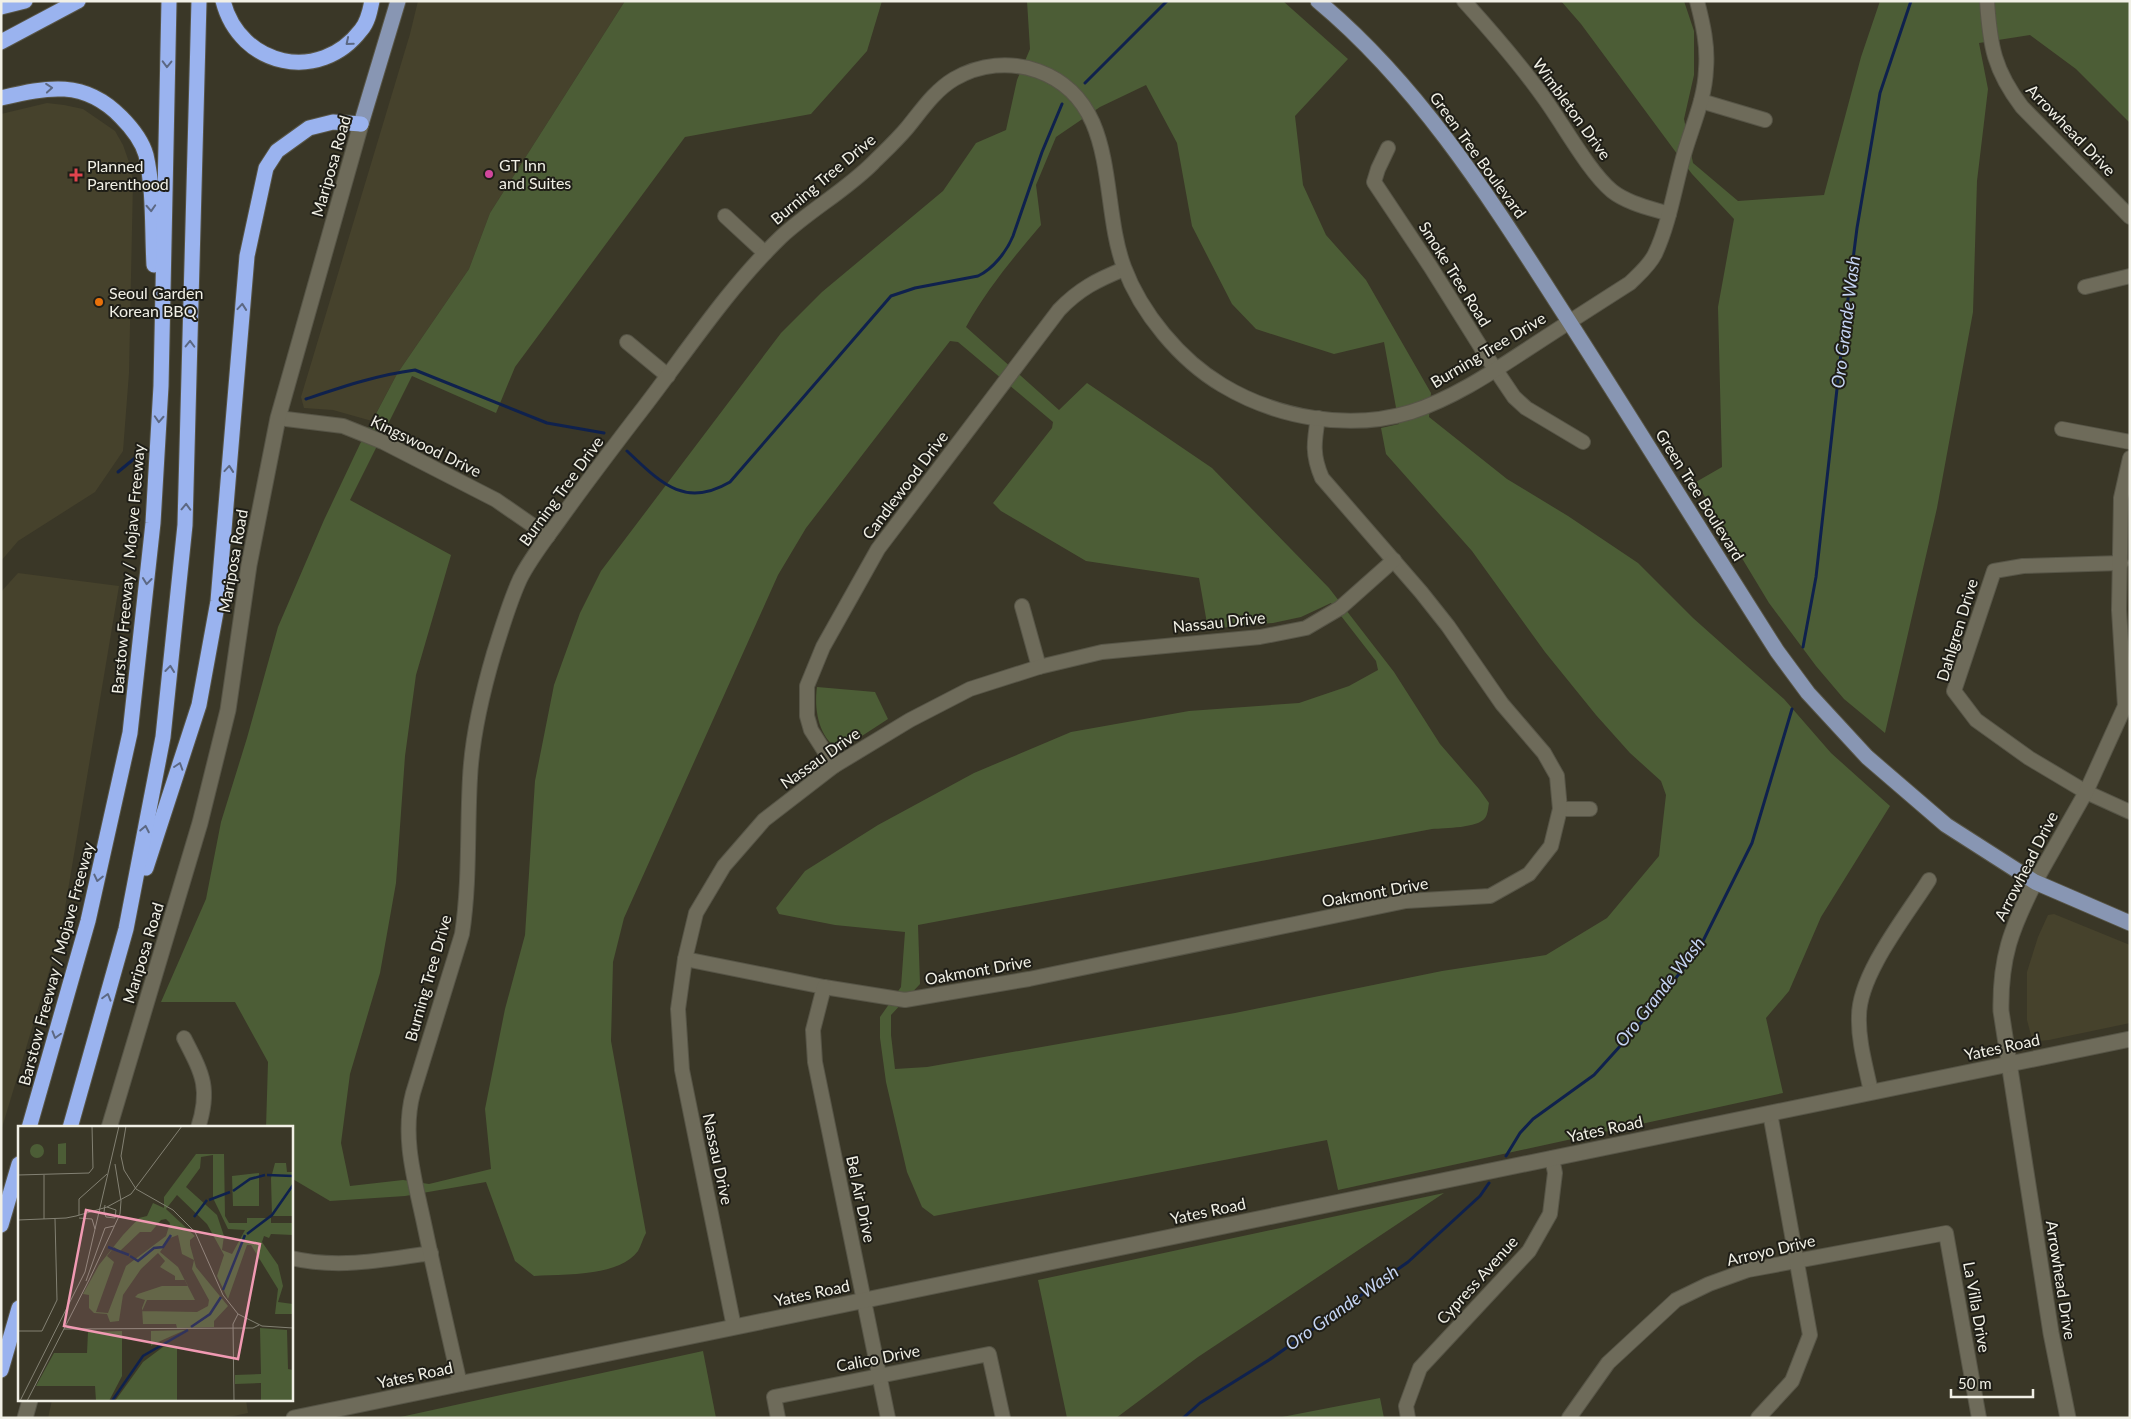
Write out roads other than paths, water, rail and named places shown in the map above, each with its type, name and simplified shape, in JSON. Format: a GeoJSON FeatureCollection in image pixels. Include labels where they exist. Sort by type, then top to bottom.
{"type":"FeatureCollection","features":[{"type":"Feature","properties":{"kind":"highway"},"geometry":{"type":"LineString","coordinates":[[1,7],[24,1]]}},
{"type":"Feature","properties":{"kind":"highway"},"geometry":{"type":"LineString","coordinates":[[1,42],[78,1]]}},
{"type":"Feature","properties":{"kind":"highway"},"geometry":{"type":"LineString","coordinates":[[126,928],[163,737],[185,525],[199,1]]}},
{"type":"Feature","properties":{"kind":"highway"},"geometry":{"type":"LineString","coordinates":[[223,1],[225,10],[237,32],[250,46],[268,58],[288,62],[307,62],[329,56],[350,42],[362,29],[372,1]]}},
{"type":"Feature","properties":{"kind":"highway","name":"Barstow Freeway / Mojave Freeway"},"geometry":{"type":"LineString","coordinates":[[30,1126],[88,921],[130,733],[153,523],[161,386],[168,6]]}},
{"type":"Feature","properties":{"kind":"highway"},"geometry":{"type":"LineString","coordinates":[[1,98],[49,88],[76,90],[96,97],[115,111],[128,124],[140,142],[146,154],[151,198],[161,386]]}},
{"type":"Feature","properties":{"kind":"highway"},"geometry":{"type":"LineString","coordinates":[[71,1126],[126,928],[199,705],[218,601],[247,256],[266,168],[277,151],[309,128],[332,122],[361,124]]}},
{"type":"Feature","properties":{"kind":"highway"},"geometry":{"type":"LineString","coordinates":[[1,1225],[18,1167]]}},
{"type":"Feature","properties":{"kind":"highway"},"geometry":{"type":"LineString","coordinates":[[1,1370],[18,1311]]}},
{"type":"Feature","properties":{"kind":"main road","name":"Mariposa Road"},"geometry":{"type":"LineString","coordinates":[[361,124],[398,1]]}},
{"type":"Feature","properties":{"kind":"main road","name":"Green Tree Boulevard"},"geometry":{"type":"LineString","coordinates":[[1318,1],[1377,56],[1466,162],[1777,651],[1808,693],[1867,757],[1946,825],[2035,882],[2130,923]]}},
{"type":"Feature","properties":{"kind":"street","name":"Wimbleton Drive"},"geometry":{"type":"LineString","coordinates":[[1464,1],[1497,38],[1537,89],[1607,186],[1619,196],[1669,214]]}},
{"type":"Feature","properties":{"kind":"street","name":"Burning Tree Drive"},"geometry":{"type":"LineString","coordinates":[[460,1384],[409,1146],[408,1109],[462,934],[466,908],[470,768],[473,736],[483,691],[504,621],[521,577],[548,536],[748,270],[799,221],[868,169],[902,133],[936,92],[951,80],[973,70],[1010,65],[1042,72],[1064,85],[1079,98],[1091,116],[1099,134],[1116,239],[1124,269],[1147,311],[1176,348],[1210,378],[1259,404],[1318,418],[1354,420],[1406,414],[1444,399],[1495,370],[1630,283],[1644,270],[1654,256],[1669,214],[1685,151],[1701,101],[1706,72],[1707,54],[1704,30],[1697,1]]}},
{"type":"Feature","properties":{"kind":"street","name":"Arrowhead Drive"},"geometry":{"type":"LineString","coordinates":[[1987,1],[1994,56],[2009,90],[2022,107],[2130,217]]}},
{"type":"Feature","properties":{"kind":"street"},"geometry":{"type":"LineString","coordinates":[[1701,101],[1765,120]]}},
{"type":"Feature","properties":{"kind":"street","name":"Mariposa Road"},"geometry":{"type":"LineString","coordinates":[[110,1126],[200,823],[228,710],[249,565],[278,418],[361,124]]}},
{"type":"Feature","properties":{"kind":"street","name":"Smoke Tree Road"},"geometry":{"type":"LineString","coordinates":[[1388,148],[1374,182],[1430,266],[1495,370],[1514,397],[1526,408],[1583,442]]}},
{"type":"Feature","properties":{"kind":"street"},"geometry":{"type":"LineString","coordinates":[[725,216],[765,254]]}},
{"type":"Feature","properties":{"kind":"street","name":"Candlewood Drive"},"geometry":{"type":"LineString","coordinates":[[834,766],[811,730],[807,716],[806,686],[823,647],[878,549],[1059,310],[1073,295],[1092,282],[1124,269]]}},
{"type":"Feature","properties":{"kind":"street"},"geometry":{"type":"LineString","coordinates":[[2085,287],[2130,276]]}},
{"type":"Feature","properties":{"kind":"street"},"geometry":{"type":"LineString","coordinates":[[626,342],[668,376]]}},
{"type":"Feature","properties":{"kind":"street","name":"Kingswood Drive"},"geometry":{"type":"LineString","coordinates":[[278,418],[343,426],[383,442],[496,500],[548,536]]}},
{"type":"Feature","properties":{"kind":"street","name":"Oakmont Drive"},"geometry":{"type":"LineString","coordinates":[[685,959],[824,988],[905,1000],[1029,979],[1406,901],[1490,896],[1529,874],[1551,846],[1560,809],[1557,776],[1544,753],[1502,704],[1448,626],[1394,560],[1322,478],[1316,464],[1314,449],[1318,418]]}},
{"type":"Feature","properties":{"kind":"street"},"geometry":{"type":"LineString","coordinates":[[2062,428],[2130,442]]}},
{"type":"Feature","properties":{"kind":"street","name":"Arrowhead Drive"},"geometry":{"type":"LineString","coordinates":[[2068,1418],[2051,1333],[2001,1011],[2001,981],[2011,934],[2035,882],[2086,792],[2125,706],[2119,610],[2122,563],[2122,498],[2130,458]]}},
{"type":"Feature","properties":{"kind":"street","name":"Nassau Drive"},"geometry":{"type":"LineString","coordinates":[[734,1327],[682,1070],[678,1036],[678,1009],[685,959],[696,913],[724,866],[764,820],[834,766],[910,720],[970,689],[1039,667],[1102,652],[1260,637],[1306,628],[1340,608],[1394,560]]}},
{"type":"Feature","properties":{"kind":"street","name":"Dahlgren Drive"},"geometry":{"type":"LineString","coordinates":[[2086,792],[2029,758],[1976,720],[1954,691],[1994,571],[2023,566],[2122,563]]}},
{"type":"Feature","properties":{"kind":"street"},"geometry":{"type":"LineString","coordinates":[[1022,606],[1039,667]]}},
{"type":"Feature","properties":{"kind":"street"},"geometry":{"type":"LineString","coordinates":[[2086,792],[2130,812]]}},
{"type":"Feature","properties":{"kind":"street"},"geometry":{"type":"LineString","coordinates":[[1560,809],[1590,809]]}},
{"type":"Feature","properties":{"kind":"street"},"geometry":{"type":"LineString","coordinates":[[1871,1092],[1860,1030],[1860,1000],[1864,986],[1880,957],[1929,880]]}},
{"type":"Feature","properties":{"kind":"street","name":"Bel Air Drive"},"geometry":{"type":"LineString","coordinates":[[824,988],[813,1030],[815,1062],[888,1418]]}},
{"type":"Feature","properties":{"kind":"street"},"geometry":{"type":"LineString","coordinates":[[184,1038],[200,1068],[204,1084],[204,1109],[199,1126]]}},
{"type":"Feature","properties":{"kind":"street","name":"Yates Road"},"geometry":{"type":"LineString","coordinates":[[294,1418],[2130,1039]]}},
{"type":"Feature","properties":{"kind":"street"},"geometry":{"type":"LineString","coordinates":[[1758,1418],[1792,1380],[1810,1335],[1770,1114]]}},
{"type":"Feature","properties":{"kind":"street","name":"Cypress Avenue"},"geometry":{"type":"LineString","coordinates":[[1408,1418],[1406,1406],[1420,1368],[1530,1251],[1550,1214],[1555,1173],[1552,1158]]}},
{"type":"Feature","properties":{"kind":"street","name":"Arroyo Drive"},"geometry":{"type":"LineString","coordinates":[[1568,1418],[1608,1363],[1676,1300],[1709,1284],[1748,1270],[1946,1233]]}},
{"type":"Feature","properties":{"kind":"street","name":"La Villa Drive"},"geometry":{"type":"LineString","coordinates":[[1946,1233],[1980,1418]]}},
{"type":"Feature","properties":{"kind":"street"},"geometry":{"type":"LineString","coordinates":[[292,1258],[338,1263],[374,1261],[431,1253]]}},
{"type":"Feature","properties":{"kind":"street","name":"Calico Drive"},"geometry":{"type":"LineString","coordinates":[[778,1418],[774,1397],[990,1354],[1003,1418]]}},
{"type":"Feature","properties":{"kind":"street"},"geometry":{"type":"LineString","coordinates":[[25,1418],[29,1402]]}},
{"type":"Feature","properties":{"kind":"waterway"},"geometry":{"type":"LineString","coordinates":[[1085,83],[1167,1]]}},
{"type":"Feature","properties":{"kind":"waterway","name":"Oro Grande Wash"},"geometry":{"type":"LineString","coordinates":[[1803,647],[1816,577],[1857,228],[1880,93],[1911,1]]}},
{"type":"Feature","properties":{"kind":"waterway"},"geometry":{"type":"LineString","coordinates":[[627,451],[662,482],[686,492],[699,493],[714,490],[730,482],[891,296],[915,288],[978,276],[999,259],[1013,236],[1042,152],[1062,104]]}},
{"type":"Feature","properties":{"kind":"waterway"},"geometry":{"type":"LineString","coordinates":[[306,399],[373,378],[415,370],[547,423],[604,433]]}},
{"type":"Feature","properties":{"kind":"waterway"},"geometry":{"type":"LineString","coordinates":[[118,472],[135,458]]}},
{"type":"Feature","properties":{"kind":"waterway","name":"Oro Grande Wash"},"geometry":{"type":"LineString","coordinates":[[1506,1156],[1520,1133],[1533,1119],[1594,1075],[1640,1024],[1700,947],[1752,843],[1792,709]]}},
{"type":"Feature","properties":{"kind":"waterway","name":"Oro Grande Wash"},"geometry":{"type":"LineString","coordinates":[[1183,1418],[1200,1403],[1269,1360],[1408,1262],[1480,1196],[1489,1183]]}},
{"type":"Feature","properties":{"kind":"place","name":"GT Inn and Suites"},"geometry":{"type":"Point","coordinates":[489,174]}},
{"type":"Feature","properties":{"kind":"place","name":"Planned Parenthood"},"geometry":{"type":"Point","coordinates":[76,175]}},
{"type":"Feature","properties":{"kind":"place","name":"Seoul Garden Korean BBQ"},"geometry":{"type":"Point","coordinates":[99,302]}}]}
